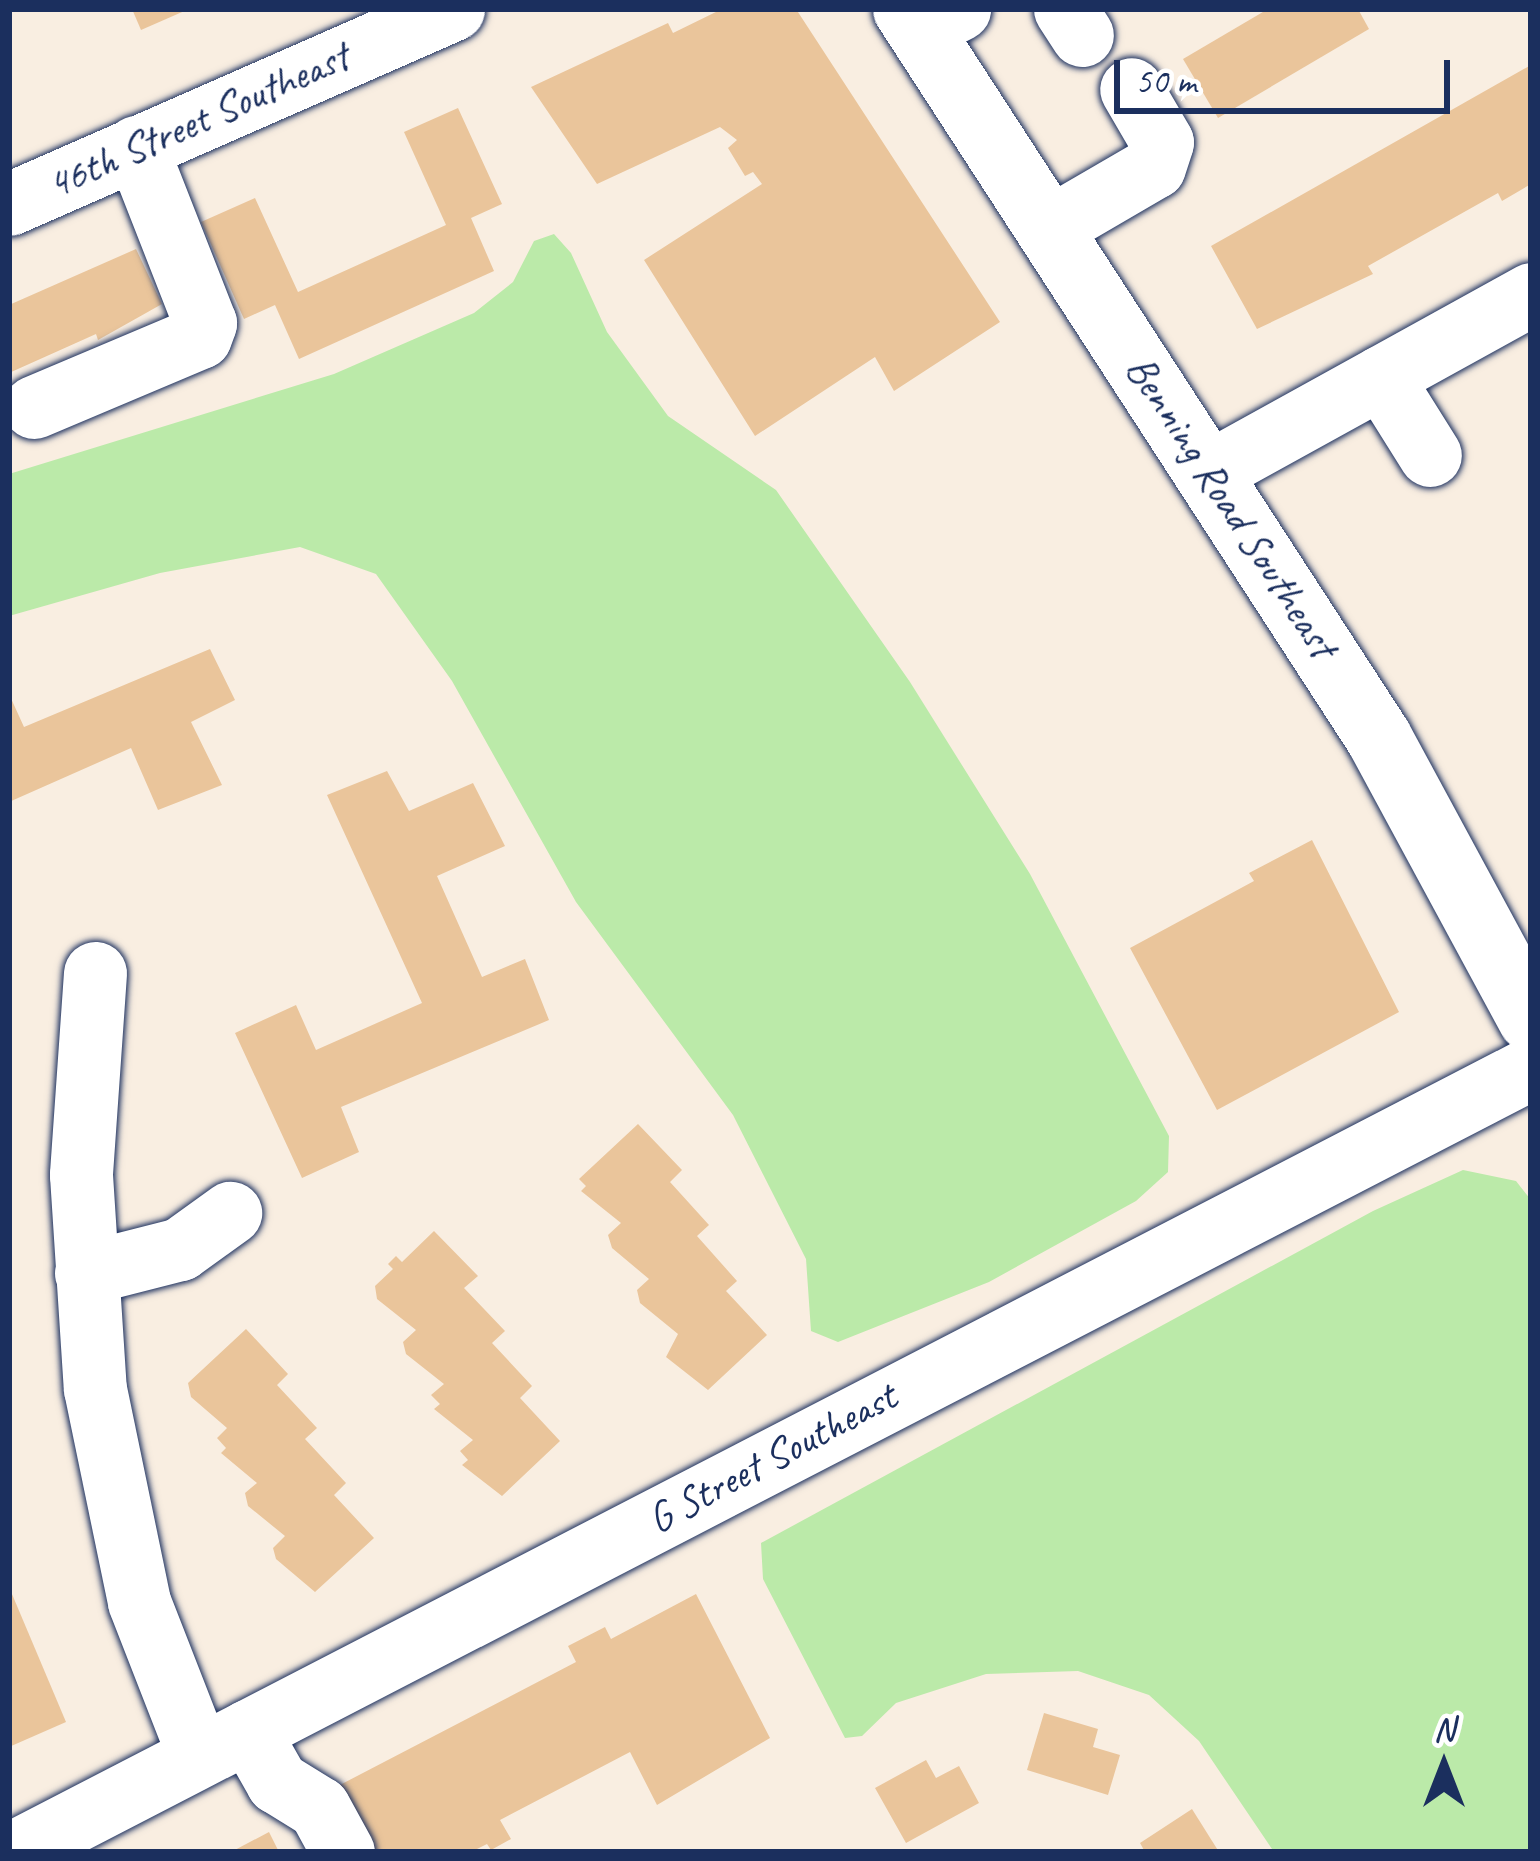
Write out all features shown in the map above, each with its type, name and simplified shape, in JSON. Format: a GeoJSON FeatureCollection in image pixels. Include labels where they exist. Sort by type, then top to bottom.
{"type":"FeatureCollection","features":[{"type":"Feature","properties":{"kind":"main road","name":"Benning Road Southeast"},"geometry":{"type":"LineString","coordinates":[[928,16],[1049,228],[1379,738],[1531,1019]]}},
{"type":"Feature","properties":{"kind":"street","name":"46th Street Southeast"},"geometry":{"type":"LineString","coordinates":[[9,204],[453,9]]}},
{"type":"Feature","properties":{"kind":"street"},"geometry":{"type":"LineString","coordinates":[[1049,228],[1154,167],[1162,142],[1131,89]]}},
{"type":"Feature","properties":{"kind":"street"},"geometry":{"type":"LineString","coordinates":[[34,407],[200,337],[205,323],[136,147]]}},
{"type":"Feature","properties":{"kind":"street"},"geometry":{"type":"LineString","coordinates":[[1209,472],[1531,293]]}},
{"type":"Feature","properties":{"kind":"street"},"geometry":{"type":"LineString","coordinates":[[1381,376],[1430,455]]}},
{"type":"Feature","properties":{"kind":"street"},"geometry":{"type":"LineString","coordinates":[[95,974],[81,1175],[95,1389],[120,1532],[149,1636],[224,1743],[319,1808],[343,1852]]}},
{"type":"Feature","properties":{"kind":"street","name":"G Street Southeast"},"geometry":{"type":"LineString","coordinates":[[14,1852],[1531,1069]]}},
{"type":"Feature","properties":{"kind":"street"},"geometry":{"type":"LineString","coordinates":[[86,1273],[180,1249],[230,1213]]}},
{"type":"Feature","properties":{"kind":"green space"},"geometry":{"type":"Polygon","coordinates":[[[554,234],[571,253],[607,332],[668,416],[776,490],[910,682],[1030,874],[1169,1136],[1168,1172],[1136,1201],[989,1282],[838,1342],[811,1331],[806,1259],[733,1115],[576,902],[452,681],[376,574],[300,547],[160,573],[9,616],[9,474],[334,374],[474,313],[513,282],[534,241],[554,234]]]}},
{"type":"Feature","properties":{"kind":"green space"},"geometry":{"type":"Polygon","coordinates":[[[1463,1170],[1516,1181],[1531,1200],[1531,1852],[1274,1852],[1199,1741],[1149,1695],[1078,1671],[986,1674],[896,1703],[862,1736],[845,1738],[763,1579],[761,1543],[1373,1211],[1463,1170]]]}},
{"type":"Feature","properties":{"kind":"building"},"geometry":{"type":"Polygon","coordinates":[[[132,9],[189,9],[141,30],[132,9]]]}},
{"type":"Feature","properties":{"kind":"building"},"geometry":{"type":"Polygon","coordinates":[[[722,9],[796,9],[1000,322],[894,391],[875,357],[755,436],[644,260],[762,184],[753,172],[745,176],[728,148],[737,140],[720,127],[597,184],[531,87],[668,23],[673,33],[722,9]]]}},
{"type":"Feature","properties":{"kind":"building"},"geometry":{"type":"Polygon","coordinates":[[[1268,9],[1358,9],[1369,29],[1218,118],[1183,59],[1268,9]]]}},
{"type":"Feature","properties":{"kind":"building"},"geometry":{"type":"Polygon","coordinates":[[[1531,65],[1531,184],[1502,201],[1498,193],[1368,266],[1373,274],[1257,329],[1211,246],[1531,65]]]}},
{"type":"Feature","properties":{"kind":"building"},"geometry":{"type":"Polygon","coordinates":[[[458,108],[502,204],[471,218],[494,271],[299,359],[275,305],[244,319],[201,222],[255,198],[298,292],[446,225],[404,132],[458,108]]]}},
{"type":"Feature","properties":{"kind":"building"},"geometry":{"type":"Polygon","coordinates":[[[136,249],[162,304],[98,340],[96,334],[9,373],[9,305],[136,249]]]}},
{"type":"Feature","properties":{"kind":"building"},"geometry":{"type":"Polygon","coordinates":[[[210,649],[235,700],[191,722],[222,785],[158,810],[131,748],[9,802],[9,694],[24,727],[210,649]]]}},
{"type":"Feature","properties":{"kind":"building"},"geometry":{"type":"Polygon","coordinates":[[[387,771],[409,811],[473,783],[505,846],[437,876],[482,977],[525,959],[549,1020],[341,1107],[359,1152],[302,1178],[235,1033],[296,1005],[316,1050],[422,1003],[327,795],[387,771]]]}},
{"type":"Feature","properties":{"kind":"building"},"geometry":{"type":"Polygon","coordinates":[[[1312,840],[1399,1012],[1217,1110],[1130,948],[1254,881],[1249,873],[1312,840]]]}},
{"type":"Feature","properties":{"kind":"building"},"geometry":{"type":"Polygon","coordinates":[[[638,1124],[682,1170],[670,1182],[709,1225],[697,1236],[737,1281],[726,1291],[767,1335],[708,1390],[666,1357],[678,1334],[640,1303],[637,1290],[649,1279],[612,1248],[608,1235],[621,1223],[581,1191],[586,1186],[579,1179],[638,1124]]]}},
{"type":"Feature","properties":{"kind":"building"},"geometry":{"type":"Polygon","coordinates":[[[434,1231],[478,1276],[464,1288],[505,1331],[492,1343],[532,1386],[520,1398],[560,1441],[502,1496],[462,1465],[468,1460],[460,1451],[473,1440],[434,1409],[440,1404],[431,1395],[444,1384],[406,1354],[403,1342],[416,1330],[377,1299],[375,1286],[393,1269],[388,1264],[396,1256],[402,1262],[434,1231]]]}},
{"type":"Feature","properties":{"kind":"building"},"geometry":{"type":"Polygon","coordinates":[[[246,1329],[288,1374],[277,1385],[317,1428],[305,1439],[346,1483],[334,1495],[374,1538],[315,1592],[276,1559],[273,1548],[285,1536],[248,1506],[245,1493],[257,1483],[221,1453],[226,1448],[217,1438],[227,1428],[191,1397],[188,1383],[246,1329]]]}},
{"type":"Feature","properties":{"kind":"building"},"geometry":{"type":"Polygon","coordinates":[[[9,1587],[66,1722],[9,1747],[9,1587]]]}},
{"type":"Feature","properties":{"kind":"building"},"geometry":{"type":"Polygon","coordinates":[[[696,1594],[770,1738],[657,1805],[630,1752],[500,1820],[511,1839],[491,1850],[487,1844],[471,1852],[370,1852],[336,1787],[576,1662],[568,1646],[605,1627],[611,1639],[696,1594]]]}},
{"type":"Feature","properties":{"kind":"building"},"geometry":{"type":"Polygon","coordinates":[[[1044,1713],[1098,1729],[1093,1747],[1120,1755],[1108,1795],[1027,1770],[1044,1713]]]}},
{"type":"Feature","properties":{"kind":"building"},"geometry":{"type":"Polygon","coordinates":[[[926,1760],[936,1778],[959,1766],[979,1803],[906,1843],[875,1788],[926,1760]]]}},
{"type":"Feature","properties":{"kind":"building"},"geometry":{"type":"Polygon","coordinates":[[[1192,1809],[1219,1852],[1145,1852],[1140,1843],[1192,1809]]]}},
{"type":"Feature","properties":{"kind":"building"},"geometry":{"type":"Polygon","coordinates":[[[269,1832],[279,1852],[231,1852],[269,1832]]]}}]}
